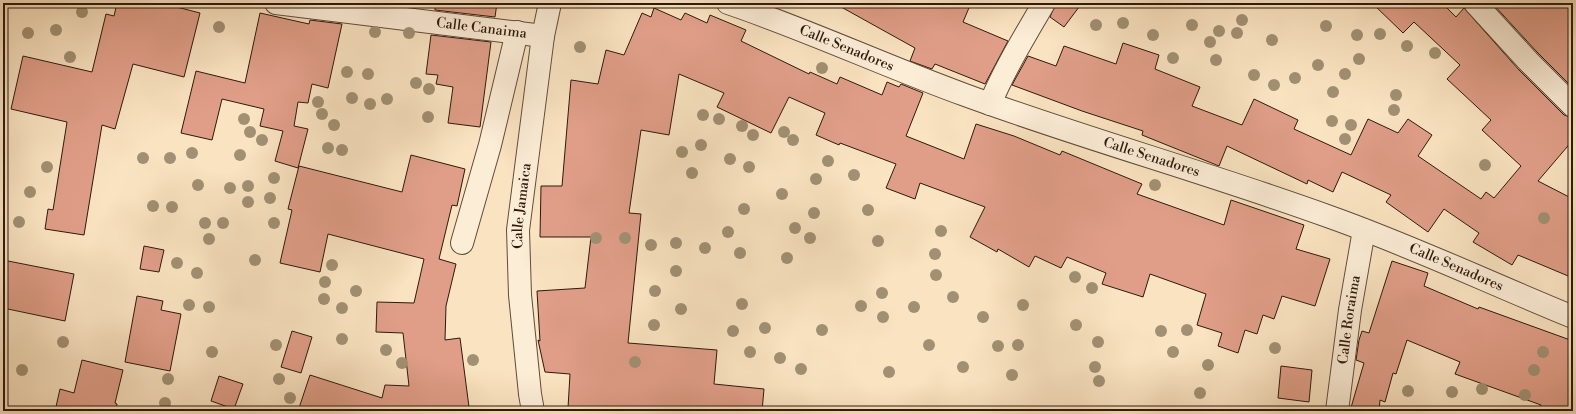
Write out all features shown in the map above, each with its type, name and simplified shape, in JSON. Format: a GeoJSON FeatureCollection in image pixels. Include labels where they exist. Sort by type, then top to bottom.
{"type":"FeatureCollection","features":[{"type":"Feature","properties":{"kind":"street","name":"Calle Canaima"},"geometry":{"type":"LineString","coordinates":[[276,3],[543,36]]}},
{"type":"Feature","properties":{"kind":"street","name":"Calle Jamaica"},"geometry":{"type":"LineString","coordinates":[[533,411],[520,296],[518,230],[543,36],[550,3]]}},
{"type":"Feature","properties":{"kind":"street","name":"Calle Senadores"},"geometry":{"type":"LineString","coordinates":[[728,3],[990,104],[1293,204],[1364,230],[1415,249],[1573,316]]}},
{"type":"Feature","properties":{"kind":"street"},"geometry":{"type":"LineString","coordinates":[[990,104],[1000,82],[1044,3]]}},
{"type":"Feature","properties":{"kind":"street"},"geometry":{"type":"LineString","coordinates":[[1475,3],[1528,61],[1573,106]]}},
{"type":"Feature","properties":{"kind":"street"},"geometry":{"type":"LineString","coordinates":[[462,243],[490,146],[517,32]]}},
{"type":"Feature","properties":{"kind":"street","name":"Calle Roraima"},"geometry":{"type":"LineString","coordinates":[[1337,411],[1350,310],[1364,230]]}},
{"type":"Feature","properties":{"kind":"building"},"geometry":{"type":"Polygon","coordinates":[[[117,3],[161,3],[200,13],[184,77],[133,64],[115,129],[102,125],[84,235],[45,229],[48,209],[53,210],[67,122],[11,109],[23,56],[92,72],[106,14],[114,16],[117,3]]]}},
{"type":"Feature","properties":{"kind":"building"},"geometry":{"type":"Polygon","coordinates":[[[435,3],[497,3],[495,17],[435,10],[435,3]]]}},
{"type":"Feature","properties":{"kind":"building"},"geometry":{"type":"Polygon","coordinates":[[[834,3],[971,3],[963,22],[1008,41],[985,84],[935,64],[932,69],[910,61],[915,48],[834,3]]]}},
{"type":"Feature","properties":{"kind":"building"},"geometry":{"type":"Polygon","coordinates":[[[1056,3],[1082,3],[1064,27],[1050,17],[1056,3]]]}},
{"type":"Feature","properties":{"kind":"building"},"geometry":{"type":"Polygon","coordinates":[[[1372,3],[1442,3],[1456,17],[1464,8],[1519,70],[1564,115],[1573,118],[1573,140],[1538,181],[1573,199],[1573,278],[1518,255],[1512,265],[1473,242],[1479,233],[1444,209],[1428,232],[1386,202],[1391,195],[1342,172],[1333,192],[1308,180],[1307,184],[1227,146],[1219,166],[1142,135],[1143,131],[1082,111],[1012,85],[1028,56],[1056,66],[1064,46],[1116,64],[1123,43],[1159,55],[1155,69],[1200,87],[1192,106],[1242,125],[1254,99],[1298,120],[1294,129],[1351,155],[1368,119],[1398,133],[1408,119],[1432,135],[1418,156],[1481,199],[1486,192],[1494,198],[1521,166],[1482,130],[1491,120],[1447,79],[1460,65],[1414,22],[1403,33],[1372,3]]]}},
{"type":"Feature","properties":{"kind":"building"},"geometry":{"type":"Polygon","coordinates":[[[1492,3],[1573,3],[1573,88],[1537,52],[1492,3]]]}},
{"type":"Feature","properties":{"kind":"building"},"geometry":{"type":"Polygon","coordinates":[[[654,8],[681,20],[685,13],[707,23],[710,15],[746,30],[741,41],[809,74],[810,72],[837,84],[840,77],[882,95],[887,82],[899,87],[901,84],[923,93],[906,136],[964,159],[976,124],[1014,136],[1060,155],[1062,151],[1142,184],[1137,194],[1224,225],[1231,200],[1304,225],[1296,249],[1330,259],[1315,306],[1282,296],[1274,319],[1263,315],[1257,334],[1245,330],[1238,353],[1218,346],[1222,333],[1197,325],[1206,294],[1150,274],[1143,297],[1102,284],[1106,273],[1067,257],[1061,268],[1035,256],[1029,267],[998,249],[997,252],[970,237],[985,207],[920,183],[915,199],[886,188],[896,164],[840,143],[839,145],[816,135],[825,113],[789,97],[771,133],[717,107],[724,93],[679,74],[669,135],[641,130],[629,213],[641,214],[628,343],[717,350],[714,384],[764,389],[762,411],[608,411],[568,408],[570,374],[545,372],[538,340],[540,341],[537,291],[585,288],[591,237],[540,237],[541,186],[562,186],[571,80],[598,84],[606,50],[624,55],[642,13],[651,17],[654,8]]]}},
{"type":"Feature","properties":{"kind":"building"},"geometry":{"type":"Polygon","coordinates":[[[260,13],[309,24],[310,20],[342,24],[328,88],[312,84],[308,103],[298,102],[294,126],[308,129],[298,168],[275,161],[283,131],[260,126],[264,109],[222,99],[212,140],[181,133],[196,71],[245,83],[260,13]]]}},
{"type":"Feature","properties":{"kind":"building"},"geometry":{"type":"Polygon","coordinates":[[[431,35],[491,42],[480,127],[448,123],[453,87],[436,84],[438,75],[426,74],[431,35]]]}},
{"type":"Feature","properties":{"kind":"building"},"geometry":{"type":"Polygon","coordinates":[[[411,155],[465,169],[457,206],[452,205],[439,259],[456,264],[446,306],[445,340],[460,338],[469,407],[438,411],[298,411],[310,375],[382,398],[385,385],[409,386],[403,333],[376,332],[377,302],[414,303],[424,259],[328,234],[320,272],[280,263],[292,210],[288,209],[299,166],[402,192],[411,155]]]}},
{"type":"Feature","properties":{"kind":"building"},"geometry":{"type":"Polygon","coordinates":[[[144,246],[164,250],[159,272],[140,269],[144,246]]]}},
{"type":"Feature","properties":{"kind":"building"},"geometry":{"type":"Polygon","coordinates":[[[3,260],[74,274],[65,321],[3,308],[3,260]]]}},
{"type":"Feature","properties":{"kind":"building"},"geometry":{"type":"Polygon","coordinates":[[[1392,261],[1428,273],[1424,286],[1478,309],[1479,307],[1573,341],[1573,411],[1538,411],[1541,405],[1455,374],[1460,362],[1407,340],[1396,374],[1393,373],[1385,402],[1380,400],[1379,411],[1350,411],[1364,363],[1356,360],[1359,340],[1362,331],[1369,333],[1392,261]]]}},
{"type":"Feature","properties":{"kind":"building"},"geometry":{"type":"Polygon","coordinates":[[[137,296],[163,301],[161,310],[181,314],[170,371],[125,362],[137,296]]]}},
{"type":"Feature","properties":{"kind":"building"},"geometry":{"type":"Polygon","coordinates":[[[292,331],[312,337],[301,373],[281,367],[292,331]]]}},
{"type":"Feature","properties":{"kind":"building"},"geometry":{"type":"Polygon","coordinates":[[[82,360],[123,370],[115,403],[117,404],[116,411],[55,411],[60,389],[74,393],[82,360]]]}},
{"type":"Feature","properties":{"kind":"building"},"geometry":{"type":"Polygon","coordinates":[[[1281,366],[1312,370],[1309,402],[1278,398],[1281,366]]]}},
{"type":"Feature","properties":{"kind":"building"},"geometry":{"type":"Polygon","coordinates":[[[219,376],[243,384],[234,409],[211,401],[219,376]]]}}]}
